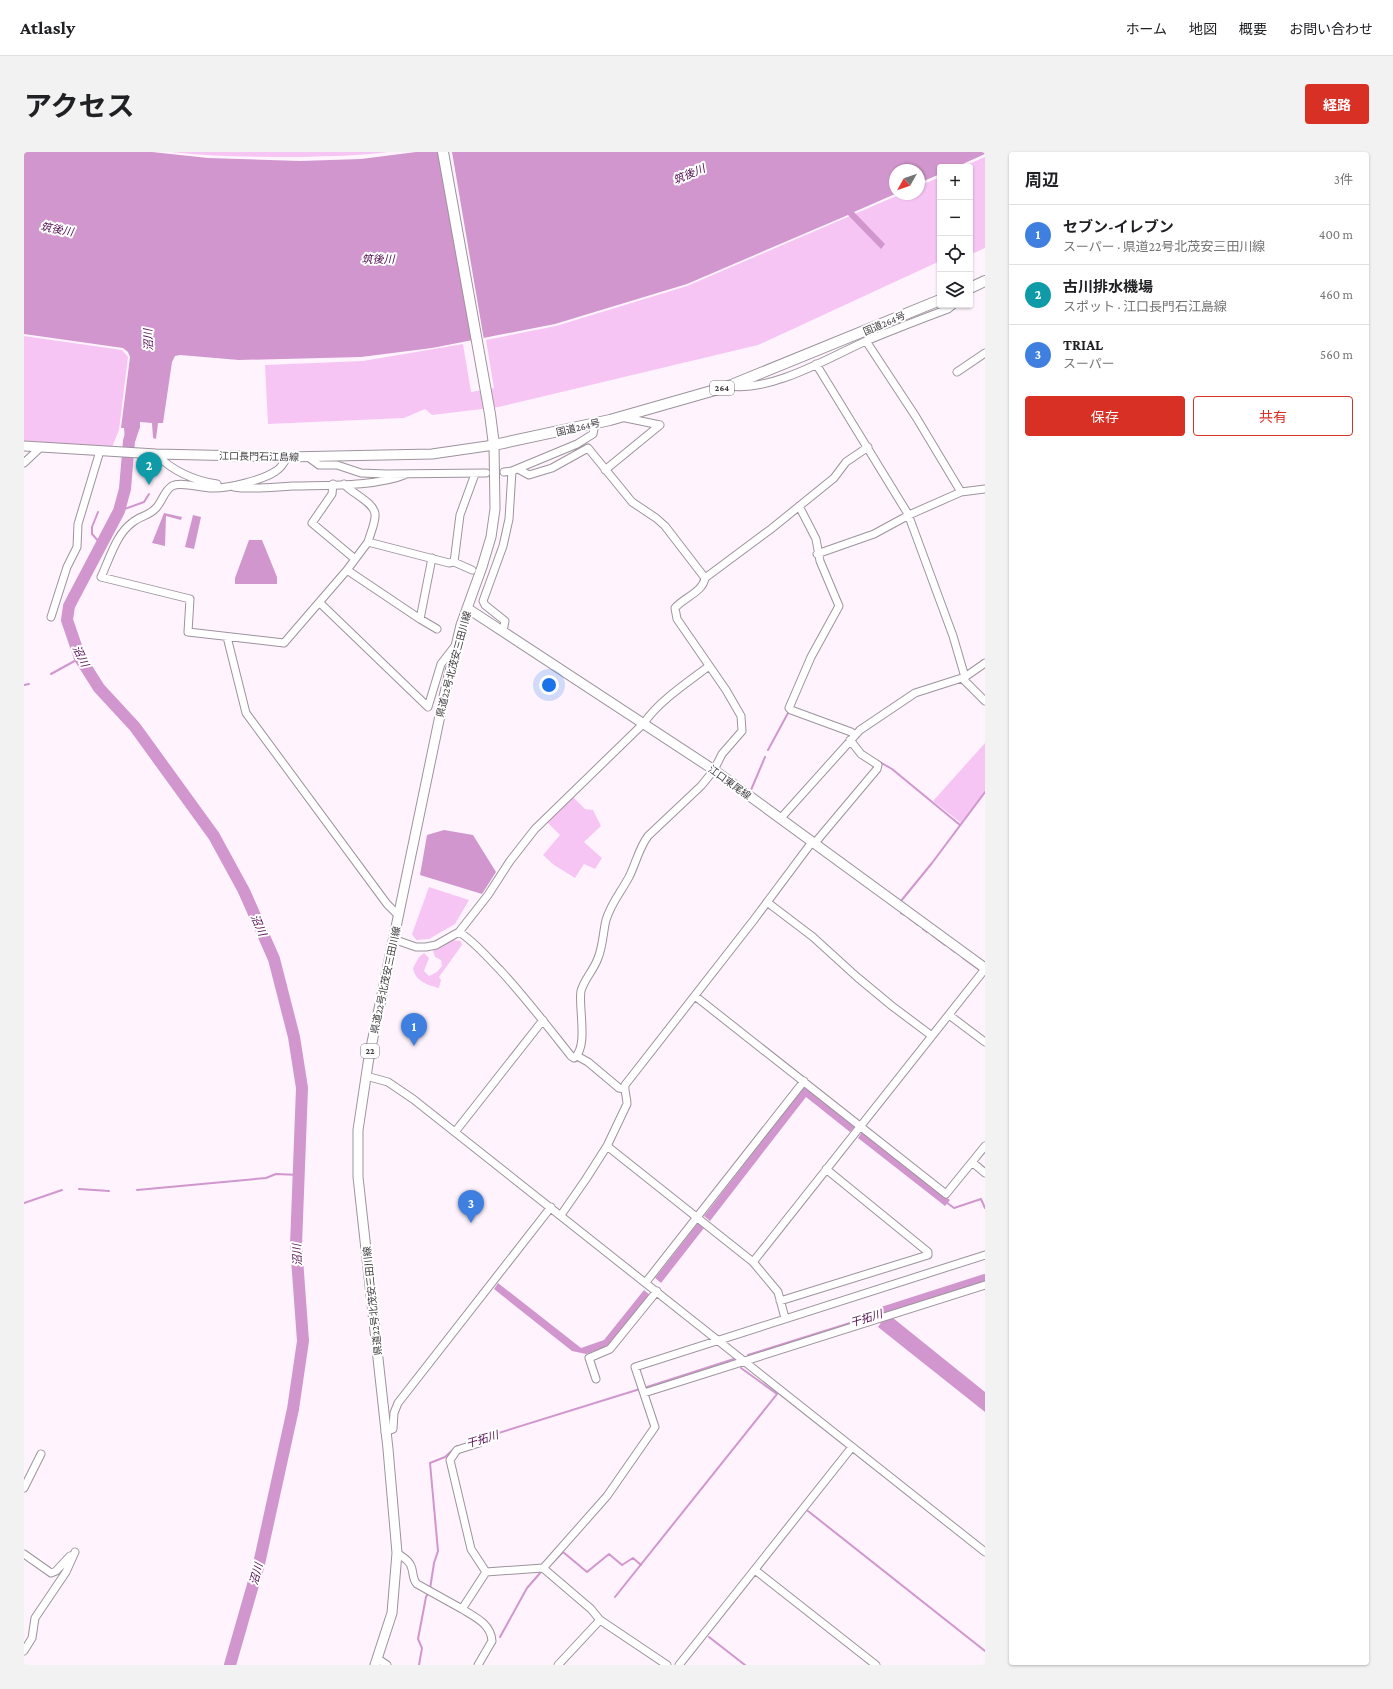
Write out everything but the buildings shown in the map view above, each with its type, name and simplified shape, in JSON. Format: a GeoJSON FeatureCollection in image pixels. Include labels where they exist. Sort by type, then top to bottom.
{"type":"FeatureCollection","features":[{"type":"Feature","properties":{"kind":"highway"},"geometry":{"type":"LineString","coordinates":[[443,152],[490,414],[494,445]]}},
{"type":"Feature","properties":{"kind":"highway"},"geometry":{"type":"LineString","coordinates":[[973,287],[985,282]]}},
{"type":"Feature","properties":{"kind":"highway","name":"国道264号"},"geometry":{"type":"LineString","coordinates":[[494,445],[620,417],[729,386],[937,301]]}},
{"type":"Feature","properties":{"kind":"main road","name":"江口長門石江島線"},"geometry":{"type":"LineString","coordinates":[[24,446],[156,454],[287,457],[432,454],[494,445]]}},
{"type":"Feature","properties":{"kind":"main road","name":"県道22号北茂安三田川線"},"geometry":{"type":"LineString","coordinates":[[376,1662],[392,1613],[397,1553],[395,1519],[358,1177],[358,1130],[369,1056],[442,701],[456,644],[491,537],[495,509],[494,445]]}},
{"type":"Feature","properties":{"kind":"main road","name":"江口東尾線"},"geometry":{"type":"LineString","coordinates":[[467,608],[714,770],[985,968]]}},
{"type":"Feature","properties":{"kind":"street"},"geometry":{"type":"LineString","coordinates":[[729,386],[739,388],[780,380],[866,341],[949,308]]}},
{"type":"Feature","properties":{"kind":"street"},"geometry":{"type":"LineString","coordinates":[[866,341],[916,418],[961,492]]}},
{"type":"Feature","properties":{"kind":"street"},"geometry":{"type":"LineString","coordinates":[[957,372],[985,353]]}},
{"type":"Feature","properties":{"kind":"street"},"geometry":{"type":"LineString","coordinates":[[816,364],[909,515],[953,636],[963,678],[985,701]]}},
{"type":"Feature","properties":{"kind":"street"},"geometry":{"type":"LineString","coordinates":[[605,470],[660,425],[620,417]]}},
{"type":"Feature","properties":{"kind":"street"},"geometry":{"type":"LineString","coordinates":[[504,472],[515,470],[577,444],[593,434],[595,423]]}},
{"type":"Feature","properties":{"kind":"street"},"geometry":{"type":"LineString","coordinates":[[24,463],[42,447]]}},
{"type":"Feature","properties":{"kind":"street"},"geometry":{"type":"LineString","coordinates":[[577,1056],[582,1041],[581,991],[584,983],[596,965],[606,920],[614,900],[629,877],[642,844],[648,836],[701,786],[714,770],[722,754],[742,731],[743,725],[741,716],[726,690],[677,619],[675,608],[700,587],[705,578],[771,530],[834,478],[846,462],[868,447]]}},
{"type":"Feature","properties":{"kind":"street"},"geometry":{"type":"LineString","coordinates":[[515,470],[529,475],[552,468],[588,448],[632,502],[665,526],[705,578]]}},
{"type":"Feature","properties":{"kind":"street"},"geometry":{"type":"LineString","coordinates":[[51,617],[67,567],[77,547],[78,524],[100,451]]}},
{"type":"Feature","properties":{"kind":"street"},"geometry":{"type":"LineString","coordinates":[[156,454],[178,472],[209,483],[247,488],[344,484],[392,480],[407,474]]}},
{"type":"Feature","properties":{"kind":"street"},"geometry":{"type":"LineString","coordinates":[[308,456],[319,465],[337,465],[362,473],[486,473]]}},
{"type":"Feature","properties":{"kind":"street"},"geometry":{"type":"LineString","coordinates":[[287,457],[282,465],[269,475],[230,486],[214,488],[180,484],[173,486],[166,491],[153,512],[134,521],[126,528],[120,536],[101,577],[190,599],[188,632],[284,643],[348,570],[354,559],[368,542],[375,515],[374,509],[369,503],[344,484]]}},
{"type":"Feature","properties":{"kind":"street"},"geometry":{"type":"LineString","coordinates":[[503,631],[505,621],[484,603],[489,577],[503,546],[509,519],[515,470]]}},
{"type":"Feature","properties":{"kind":"street"},"geometry":{"type":"LineString","coordinates":[[454,562],[460,515],[475,474]]}},
{"type":"Feature","properties":{"kind":"street"},"geometry":{"type":"LineString","coordinates":[[333,484],[332,494],[312,523],[354,559]]}},
{"type":"Feature","properties":{"kind":"street"},"geometry":{"type":"LineString","coordinates":[[818,554],[874,534],[909,515],[961,492],[985,489]]}},
{"type":"Feature","properties":{"kind":"street"},"geometry":{"type":"LineString","coordinates":[[561,1215],[608,1146],[626,1104],[627,1098],[625,1085],[813,843],[877,769],[878,765],[861,754],[851,732],[789,708],[811,656],[839,606],[818,554],[816,539],[799,506]]}},
{"type":"Feature","properties":{"kind":"street"},"geometry":{"type":"LineString","coordinates":[[368,542],[448,563],[454,562],[472,570]]}},
{"type":"Feature","properties":{"kind":"street"},"geometry":{"type":"LineString","coordinates":[[420,619],[432,558]]}},
{"type":"Feature","properties":{"kind":"street"},"geometry":{"type":"LineString","coordinates":[[348,570],[437,629]]}},
{"type":"Feature","properties":{"kind":"street"},"geometry":{"type":"LineString","coordinates":[[320,603],[428,707],[441,664],[456,644]]}},
{"type":"Feature","properties":{"kind":"street"},"geometry":{"type":"LineString","coordinates":[[227,637],[246,713],[387,904],[398,915]]}},
{"type":"Feature","properties":{"kind":"street"},"geometry":{"type":"LineString","coordinates":[[780,819],[852,737],[915,693],[963,678],[985,663]]}},
{"type":"Feature","properties":{"kind":"street"},"geometry":{"type":"LineString","coordinates":[[393,939],[416,947],[426,948],[436,945],[459,932],[488,895],[510,861],[534,829],[644,723],[649,716],[709,666]]}},
{"type":"Feature","properties":{"kind":"street"},"geometry":{"type":"LineString","coordinates":[[767,902],[813,937],[892,1006],[932,1036]]}},
{"type":"Feature","properties":{"kind":"street"},"geometry":{"type":"LineString","coordinates":[[459,932],[467,937],[487,957],[543,1020],[571,1056],[574,1058],[577,1056],[588,1062],[619,1088],[625,1088]]}},
{"type":"Feature","properties":{"kind":"street"},"geometry":{"type":"LineString","coordinates":[[753,1262],[985,968]]}},
{"type":"Feature","properties":{"kind":"street"},"geometry":{"type":"LineString","coordinates":[[695,996],[946,1194],[985,1146]]}},
{"type":"Feature","properties":{"kind":"street"},"geometry":{"type":"LineString","coordinates":[[949,1015],[985,1042]]}},
{"type":"Feature","properties":{"kind":"street"},"geometry":{"type":"LineString","coordinates":[[455,1132],[543,1020]]}},
{"type":"Feature","properties":{"kind":"street"},"geometry":{"type":"LineString","coordinates":[[366,1076],[388,1082],[413,1098],[985,1552]]}},
{"type":"Feature","properties":{"kind":"street"},"geometry":{"type":"LineString","coordinates":[[646,1282],[804,1081]]}},
{"type":"Feature","properties":{"kind":"street"},"geometry":{"type":"LineString","coordinates":[[608,1146],[753,1262],[778,1292],[785,1318]]}},
{"type":"Feature","properties":{"kind":"street"},"geometry":{"type":"LineString","coordinates":[[972,1162],[985,1173]]}},
{"type":"Feature","properties":{"kind":"street"},"geometry":{"type":"LineString","coordinates":[[780,1301],[928,1255],[928,1252],[826,1169]]}},
{"type":"Feature","properties":{"kind":"street"},"geometry":{"type":"LineString","coordinates":[[385,1432],[392,1429],[394,1413],[398,1403],[551,1207]]}},
{"type":"Feature","properties":{"kind":"street"},"geometry":{"type":"LineString","coordinates":[[486,1572],[542,1568],[607,1496],[655,1427],[635,1367],[985,1255]]}},
{"type":"Feature","properties":{"kind":"street"},"geometry":{"type":"LineString","coordinates":[[643,1390],[745,1362],[985,1285]]}},
{"type":"Feature","properties":{"kind":"street"},"geometry":{"type":"LineString","coordinates":[[596,1378],[589,1358],[610,1349],[657,1291]]}},
{"type":"Feature","properties":{"kind":"street"},"geometry":{"type":"LineString","coordinates":[[479,1443],[457,1450],[450,1460],[471,1549],[486,1572]]}},
{"type":"Feature","properties":{"kind":"street"},"geometry":{"type":"LineString","coordinates":[[679,1665],[852,1447]]}},
{"type":"Feature","properties":{"kind":"street"},"geometry":{"type":"LineString","coordinates":[[24,1488],[41,1454]]}},
{"type":"Feature","properties":{"kind":"street"},"geometry":{"type":"LineString","coordinates":[[24,1554],[51,1573],[56,1571],[75,1552],[66,1572],[35,1618],[32,1638],[24,1652]]}},
{"type":"Feature","properties":{"kind":"street"},"geometry":{"type":"LineString","coordinates":[[397,1553],[412,1566],[414,1580],[417,1584],[462,1609],[480,1620],[486,1626],[492,1637],[492,1642],[478,1665]]}},
{"type":"Feature","properties":{"kind":"street"},"geometry":{"type":"LineString","coordinates":[[542,1568],[591,1609],[600,1620],[667,1665]]}},
{"type":"Feature","properties":{"kind":"street"},"geometry":{"type":"LineString","coordinates":[[755,1570],[876,1665]]}},
{"type":"Feature","properties":{"kind":"street"},"geometry":{"type":"LineString","coordinates":[[462,1609],[486,1572]]}},
{"type":"Feature","properties":{"kind":"street"},"geometry":{"type":"LineString","coordinates":[[558,1665],[600,1620]]}},
{"type":"Feature","properties":{"kind":"street"},"geometry":{"type":"LineString","coordinates":[[376,1662],[387,1665]]}},
{"type":"Feature","properties":{"kind":"shaded area"},"geometry":{"type":"Polygon","coordinates":[[[171,152],[388,152],[355,155],[251,157],[171,152]]]}},
{"type":"Feature","properties":{"kind":"shaded area"},"geometry":{"type":"Polygon","coordinates":[[[985,157],[985,248],[974,253],[973,164],[969,164],[985,157]]]}},
{"type":"Feature","properties":{"kind":"shaded area"},"geometry":{"type":"Polygon","coordinates":[[[937,178],[937,262],[758,345],[499,407],[432,415],[425,409],[404,418],[268,424],[265,365],[363,361],[463,344],[471,392],[494,388],[486,340],[556,326],[687,286],[889,199],[925,200],[925,183],[937,178]]]}},
{"type":"Feature","properties":{"kind":"shaded area"},"geometry":{"type":"Polygon","coordinates":[[[24,336],[122,350],[128,357],[119,430],[112,447],[24,441],[24,336]]]}},
{"type":"Feature","properties":{"kind":"shaded area"},"geometry":{"type":"Polygon","coordinates":[[[985,743],[985,791],[961,823],[933,801],[985,743]]]}},
{"type":"Feature","properties":{"kind":"shaded area"},"geometry":{"type":"Polygon","coordinates":[[[572,796],[585,809],[593,810],[601,826],[584,842],[602,858],[595,869],[584,864],[575,878],[554,865],[543,855],[560,835],[546,821],[572,796]]]}},
{"type":"Feature","properties":{"kind":"shaded area"},"geometry":{"type":"Polygon","coordinates":[[[429,887],[469,900],[455,924],[429,939],[416,940],[412,934],[429,887]]]}},
{"type":"Feature","properties":{"kind":"shaded area"},"geometry":{"type":"Polygon","coordinates":[[[453,940],[461,941],[462,945],[439,977],[441,980],[439,988],[422,982],[416,976],[413,968],[419,957],[424,953],[429,958],[424,971],[429,976],[437,972],[442,966],[441,960],[435,957],[433,951],[453,940]]]}},
{"type":"Feature","properties":{"kind":"water","name":"筑後川"},"geometry":{"type":"Polygon","coordinates":[[[24,152],[152,152],[208,158],[300,161],[361,159],[416,152],[985,152],[985,154],[963,164],[937,164],[937,175],[925,180],[925,164],[889,164],[889,197],[854,212],[885,244],[881,249],[848,215],[687,284],[555,324],[432,348],[361,357],[239,360],[180,355],[175,356],[172,362],[163,423],[158,423],[156,439],[153,438],[152,423],[140,422],[139,430],[137,430],[134,434],[134,441],[125,440],[124,428],[121,428],[130,357],[128,352],[123,348],[24,334],[24,152]]]}},
{"type":"Feature","properties":{"kind":"water"},"geometry":{"type":"Polygon","coordinates":[[[164,513],[182,517],[181,520],[166,516],[165,546],[152,543],[164,513]]]}},
{"type":"Feature","properties":{"kind":"water"},"geometry":{"type":"Polygon","coordinates":[[[193,515],[201,517],[194,549],[185,547],[193,515]]]}},
{"type":"Feature","properties":{"kind":"water"},"geometry":{"type":"Polygon","coordinates":[[[249,540],[262,540],[277,577],[277,584],[235,584],[235,578],[249,540]]]}},
{"type":"Feature","properties":{"kind":"water"},"geometry":{"type":"Polygon","coordinates":[[[444,830],[473,835],[496,872],[482,894],[420,875],[427,835],[444,830]]]}},
{"type":"Feature","properties":{"kind":"water"},"geometry":{"type":"Polygon","coordinates":[[[805,1086],[855,1126],[850,1132],[806,1097],[710,1221],[704,1216],[805,1086]]]}},
{"type":"Feature","properties":{"kind":"water"},"geometry":{"type":"Polygon","coordinates":[[[862,1132],[950,1200],[945,1206],[858,1138],[862,1132]]]}},
{"type":"Feature","properties":{"kind":"water"},"geometry":{"type":"Polygon","coordinates":[[[698,1223],[704,1228],[661,1283],[655,1278],[698,1223]]]}},
{"type":"Feature","properties":{"kind":"water"},"geometry":{"type":"Polygon","coordinates":[[[498,1283],[581,1348],[604,1340],[644,1290],[650,1295],[609,1346],[586,1354],[572,1351],[494,1289],[498,1283]]]}},
{"type":"Feature","properties":{"kind":"water"},"geometry":{"type":"Polygon","coordinates":[[[893,1318],[985,1392],[985,1412],[878,1327],[882,1321],[893,1318]]]}},
{"type":"Feature","properties":{"kind":"pier"},"geometry":{"type":"Polygon","coordinates":[[[440,152],[452,152],[484,340],[473,342],[440,152]]]}},
{"type":"Feature","properties":{"kind":"waterway","name":"沼川"},"geometry":{"type":"LineString","coordinates":[[134,426],[129,441],[125,489],[119,511],[69,606],[67,620],[80,658],[99,688],[135,727],[214,836],[244,891],[274,959],[294,1037],[302,1088],[296,1245],[303,1341],[293,1409],[259,1564],[230,1665]]}},
{"type":"Feature","properties":{"kind":"waterway"},"geometry":{"type":"LineString","coordinates":[[119,511],[144,502],[149,494]]}},
{"type":"Feature","properties":{"kind":"waterway"},"geometry":{"type":"LineString","coordinates":[[98,512],[92,527],[92,534],[101,544]]}},
{"type":"Feature","properties":{"kind":"waterway"},"geometry":{"type":"LineString","coordinates":[[51,674],[80,658]]}},
{"type":"Feature","properties":{"kind":"waterway"},"geometry":{"type":"LineString","coordinates":[[24,685],[29,684]]}},
{"type":"Feature","properties":{"kind":"waterway"},"geometry":{"type":"LineString","coordinates":[[768,750],[788,713],[790,713]]}},
{"type":"Feature","properties":{"kind":"waterway"},"geometry":{"type":"LineString","coordinates":[[751,790],[765,757]]}},
{"type":"Feature","properties":{"kind":"waterway"},"geometry":{"type":"LineString","coordinates":[[878,761],[892,769],[960,825]]}},
{"type":"Feature","properties":{"kind":"waterway"},"geometry":{"type":"LineString","coordinates":[[901,901],[932,863],[985,792]]}},
{"type":"Feature","properties":{"kind":"waterway"},"geometry":{"type":"LineString","coordinates":[[901,913],[905,915]]}},
{"type":"Feature","properties":{"kind":"waterway"},"geometry":{"type":"LineString","coordinates":[[909,918],[918,925]]}},
{"type":"Feature","properties":{"kind":"waterway"},"geometry":{"type":"LineString","coordinates":[[923,929],[927,932]]}},
{"type":"Feature","properties":{"kind":"waterway"},"geometry":{"type":"LineString","coordinates":[[932,935],[945,945]]}},
{"type":"Feature","properties":{"kind":"waterway"},"geometry":{"type":"LineString","coordinates":[[951,949],[955,952]]}},
{"type":"Feature","properties":{"kind":"waterway"},"geometry":{"type":"LineString","coordinates":[[963,958],[978,969]]}},
{"type":"Feature","properties":{"kind":"waterway"},"geometry":{"type":"LineString","coordinates":[[137,1190],[266,1178],[276,1174],[300,1175]]}},
{"type":"Feature","properties":{"kind":"waterway"},"geometry":{"type":"LineString","coordinates":[[79,1189],[109,1191]]}},
{"type":"Feature","properties":{"kind":"waterway"},"geometry":{"type":"LineString","coordinates":[[24,1203],[62,1190]]}},
{"type":"Feature","properties":{"kind":"waterway"},"geometry":{"type":"LineString","coordinates":[[946,1202],[954,1208],[981,1199],[985,1208]]}},
{"type":"Feature","properties":{"kind":"waterway","name":"干拓川"},"geometry":{"type":"LineString","coordinates":[[882,1313],[985,1280]]}},
{"type":"Feature","properties":{"kind":"waterway","name":"干拓川"},"geometry":{"type":"LineString","coordinates":[[748,1355],[882,1313]]}},
{"type":"Feature","properties":{"kind":"waterway","name":"干拓川"},"geometry":{"type":"LineString","coordinates":[[644,1388],[734,1359]]}},
{"type":"Feature","properties":{"kind":"waterway"},"geometry":{"type":"LineString","coordinates":[[615,1597],[777,1394],[741,1368]]}},
{"type":"Feature","properties":{"kind":"waterway","name":"干拓川"},"geometry":{"type":"LineString","coordinates":[[476,1440],[640,1389]]}},
{"type":"Feature","properties":{"kind":"waterway","name":"干拓川"},"geometry":{"type":"LineString","coordinates":[[430,1589],[434,1563],[438,1551],[430,1463],[445,1457],[457,1446]]}},
{"type":"Feature","properties":{"kind":"waterway"},"geometry":{"type":"LineString","coordinates":[[808,1511],[985,1651]]}},
{"type":"Feature","properties":{"kind":"waterway"},"geometry":{"type":"LineString","coordinates":[[552,1563],[563,1552],[587,1572],[609,1554],[622,1565],[633,1558],[641,1565]]}},
{"type":"Feature","properties":{"kind":"waterway"},"geometry":{"type":"LineString","coordinates":[[500,1637],[527,1588],[541,1572]]}},
{"type":"Feature","properties":{"kind":"waterway","name":"干拓川"},"geometry":{"type":"LineString","coordinates":[[419,1665],[422,1648],[418,1639],[428,1593]]}},
{"type":"Feature","properties":{"kind":"waterway"},"geometry":{"type":"LineString","coordinates":[[709,1637],[745,1665]]}},
{"type":"Feature","properties":{"kind":"waterway"},"geometry":{"type":"LineString","coordinates":[[492,1647],[495,1643]]}},
{"type":"Feature","properties":{"kind":"place","name":"古川排水機場"},"geometry":{"type":"Point","coordinates":[149,485]}},
{"type":"Feature","properties":{"kind":"place","name":"セブン-イレブン"},"geometry":{"type":"Point","coordinates":[414,1046]}},
{"type":"Feature","properties":{"kind":"place","name":"TRIAL"},"geometry":{"type":"Point","coordinates":[471,1223]}}]}
